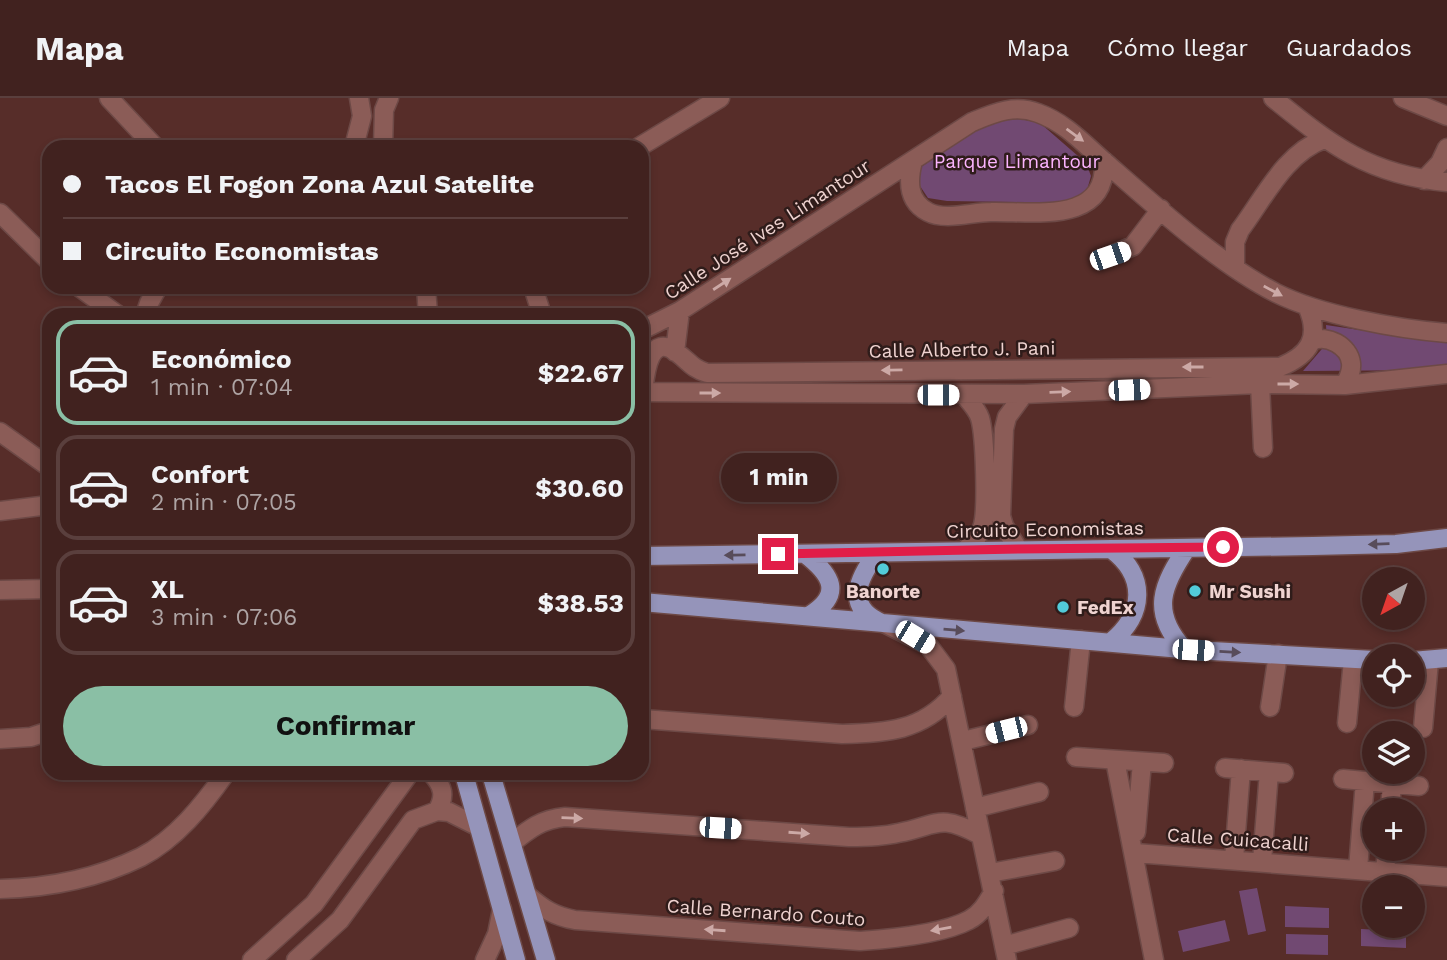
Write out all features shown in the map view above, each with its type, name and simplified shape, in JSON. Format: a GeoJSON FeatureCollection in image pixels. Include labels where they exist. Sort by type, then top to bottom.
{"type":"FeatureCollection","features":[{"type":"Feature","properties":{"kind":"main road","name":"Circuito Economistas"},"geometry":{"type":"LineString","coordinates":[[649,555],[1396,544],[1447,538]]}},
{"type":"Feature","properties":{"kind":"main road"},"geometry":{"type":"LineString","coordinates":[[1184,649],[1170,630],[1162,603],[1167,580],[1187,548]]}},
{"type":"Feature","properties":{"kind":"main road"},"geometry":{"type":"LineString","coordinates":[[1111,549],[1127,564],[1136,584],[1137,595],[1133,617],[1111,642]]}},
{"type":"Feature","properties":{"kind":"main road"},"geometry":{"type":"LineString","coordinates":[[877,552],[861,576],[858,596],[866,613],[886,624]]}},
{"type":"Feature","properties":{"kind":"main road"},"geometry":{"type":"LineString","coordinates":[[805,554],[817,563],[831,582],[829,596],[820,609],[810,615]]}},
{"type":"Feature","properties":{"kind":"main road"},"geometry":{"type":"LineString","coordinates":[[649,603],[1184,649],[1362,660]]}},
{"type":"Feature","properties":{"kind":"main road"},"geometry":{"type":"LineString","coordinates":[[1425,660],[1447,658]]}},
{"type":"Feature","properties":{"kind":"main road"},"geometry":{"type":"LineString","coordinates":[[466,780],[516,960]]}},
{"type":"Feature","properties":{"kind":"main road"},"geometry":{"type":"LineString","coordinates":[[493,780],[546,960]]}},
{"type":"Feature","properties":{"kind":"street"},"geometry":{"type":"LineString","coordinates":[[109,98],[148,140]]}},
{"type":"Feature","properties":{"kind":"street"},"geometry":{"type":"LineString","coordinates":[[356,140],[362,116],[359,98]]}},
{"type":"Feature","properties":{"kind":"street"},"geometry":{"type":"LineString","coordinates":[[383,140],[384,110],[389,98]]}},
{"type":"Feature","properties":{"kind":"street"},"geometry":{"type":"LineString","coordinates":[[649,141],[720,98]]}},
{"type":"Feature","properties":{"kind":"street"},"geometry":{"type":"LineString","coordinates":[[1273,98],[1324,139],[1367,163],[1424,180],[1447,182]]}},
{"type":"Feature","properties":{"kind":"street"},"geometry":{"type":"LineString","coordinates":[[1404,98],[1447,116]]}},
{"type":"Feature","properties":{"kind":"street","name":"Calle José Ives Limantour"},"geometry":{"type":"LineString","coordinates":[[649,326],[680,311],[972,122],[1014,108],[1037,112],[1058,123],[1087,144],[1161,209],[1235,268],[1275,293],[1307,306],[1386,325],[1447,333]]}},
{"type":"Feature","properties":{"kind":"street"},"geometry":{"type":"LineString","coordinates":[[1235,268],[1235,242],[1240,230],[1292,159],[1304,149],[1324,139]]}},
{"type":"Feature","properties":{"kind":"street"},"geometry":{"type":"LineString","coordinates":[[1424,180],[1440,163],[1447,148]]}},
{"type":"Feature","properties":{"kind":"street"},"geometry":{"type":"LineString","coordinates":[[913,161],[909,189],[916,202],[927,212],[940,215],[1063,212],[1077,208],[1101,188],[1105,176],[1104,161]]}},
{"type":"Feature","properties":{"kind":"street"},"geometry":{"type":"LineString","coordinates":[[1110,256],[1133,246],[1161,209]]}},
{"type":"Feature","properties":{"kind":"street"},"geometry":{"type":"LineString","coordinates":[[0,213],[42,254]]}},
{"type":"Feature","properties":{"kind":"street"},"geometry":{"type":"LineString","coordinates":[[89,294],[108,308]]}},
{"type":"Feature","properties":{"kind":"street"},"geometry":{"type":"LineString","coordinates":[[1307,306],[1314,323],[1312,341],[1329,339],[1345,351],[1350,359],[1352,367],[1345,385]]}},
{"type":"Feature","properties":{"kind":"street"},"geometry":{"type":"LineString","coordinates":[[649,357],[658,349],[667,348],[675,352],[680,311]]}},
{"type":"Feature","properties":{"kind":"street","name":"Calle Alberto J. Pani"},"geometry":{"type":"LineString","coordinates":[[675,352],[691,367],[707,373],[1279,367],[1293,362],[1312,341]]}},
{"type":"Feature","properties":{"kind":"street"},"geometry":{"type":"LineString","coordinates":[[649,392],[1024,394],[1260,384],[1345,385],[1447,374]]}},
{"type":"Feature","properties":{"kind":"street"},"geometry":{"type":"LineString","coordinates":[[1260,384],[1264,448]]}},
{"type":"Feature","properties":{"kind":"street"},"geometry":{"type":"LineString","coordinates":[[1018,549],[1001,516],[1007,417],[1024,394]]}},
{"type":"Feature","properties":{"kind":"street"},"geometry":{"type":"LineString","coordinates":[[964,395],[975,407],[983,432],[985,513],[982,528],[975,541],[965,550]]}},
{"type":"Feature","properties":{"kind":"street"},"geometry":{"type":"LineString","coordinates":[[1,438],[42,463]]}},
{"type":"Feature","properties":{"kind":"street"},"geometry":{"type":"LineString","coordinates":[[0,511],[42,506]]}},
{"type":"Feature","properties":{"kind":"street"},"geometry":{"type":"LineString","coordinates":[[0,590],[42,589]]}},
{"type":"Feature","properties":{"kind":"street"},"geometry":{"type":"LineString","coordinates":[[886,624],[928,645],[946,669],[1006,953],[1069,928]]}},
{"type":"Feature","properties":{"kind":"street"},"geometry":{"type":"LineString","coordinates":[[1074,707],[1081,640]]}},
{"type":"Feature","properties":{"kind":"street"},"geometry":{"type":"LineString","coordinates":[[1270,707],[1278,654]]}},
{"type":"Feature","properties":{"kind":"street"},"geometry":{"type":"LineString","coordinates":[[1348,723],[1353,660]]}},
{"type":"Feature","properties":{"kind":"street"},"geometry":{"type":"LineString","coordinates":[[649,720],[842,734],[867,733],[907,727],[926,720],[941,710],[953,696]]}},
{"type":"Feature","properties":{"kind":"street"},"geometry":{"type":"LineString","coordinates":[[963,741],[1028,725]]}},
{"type":"Feature","properties":{"kind":"street"},"geometry":{"type":"LineString","coordinates":[[0,739],[42,734]]}},
{"type":"Feature","properties":{"kind":"street"},"geometry":{"type":"LineString","coordinates":[[1076,757],[1164,763]]}},
{"type":"Feature","properties":{"kind":"street"},"geometry":{"type":"LineString","coordinates":[[1115,760],[1154,960]]}},
{"type":"Feature","properties":{"kind":"street"},"geometry":{"type":"LineString","coordinates":[[1135,853],[1142,762]]}},
{"type":"Feature","properties":{"kind":"street"},"geometry":{"type":"LineString","coordinates":[[1234,859],[1233,769],[1276,773],[1262,861]]}},
{"type":"Feature","properties":{"kind":"street"},"geometry":{"type":"LineString","coordinates":[[1343,779],[1362,781]]}},
{"type":"Feature","properties":{"kind":"street"},"geometry":{"type":"LineString","coordinates":[[0,889],[35,888],[79,878],[142,856],[179,830],[221,780]]}},
{"type":"Feature","properties":{"kind":"street"},"geometry":{"type":"LineString","coordinates":[[252,960],[314,904],[405,780]]}},
{"type":"Feature","properties":{"kind":"street"},"geometry":{"type":"LineString","coordinates":[[437,780],[443,792],[437,811]]}},
{"type":"Feature","properties":{"kind":"street"},"geometry":{"type":"LineString","coordinates":[[1358,869],[1365,784]]}},
{"type":"Feature","properties":{"kind":"street"},"geometry":{"type":"LineString","coordinates":[[1401,784],[1419,786]]}},
{"type":"Feature","properties":{"kind":"street"},"geometry":{"type":"LineString","coordinates":[[975,808],[1040,792]]}},
{"type":"Feature","properties":{"kind":"street"},"geometry":{"type":"LineString","coordinates":[[296,960],[340,920],[413,820],[437,811],[461,817],[479,827]]}},
{"type":"Feature","properties":{"kind":"street"},"geometry":{"type":"LineString","coordinates":[[512,843],[538,823],[565,817],[849,837],[899,833],[939,821],[959,824],[981,835]]}},
{"type":"Feature","properties":{"kind":"street","name":"Calle Cuicacalli"},"geometry":{"type":"LineString","coordinates":[[1135,853],[1447,877]]}},
{"type":"Feature","properties":{"kind":"street"},"geometry":{"type":"LineString","coordinates":[[989,873],[1055,861]]}},
{"type":"Feature","properties":{"kind":"street"},"geometry":{"type":"LineString","coordinates":[[1385,871],[1386,861]]}},
{"type":"Feature","properties":{"kind":"street","name":"Calle Bernardo Couto"},"geometry":{"type":"LineString","coordinates":[[527,895],[556,917],[575,920],[860,941],[954,926],[971,919],[984,908],[994,891]]}},
{"type":"Feature","properties":{"kind":"street"},"geometry":{"type":"LineString","coordinates":[[485,960],[497,934],[502,909]]}},
{"type":"Feature","properties":{"kind":"green space","name":"Parque Limantour"},"geometry":{"type":"Polygon","coordinates":[[[1020,119],[1040,123],[1086,163],[1091,176],[1085,197],[1068,210],[1013,202],[947,201],[928,198],[918,183],[918,169],[975,130],[996,120],[1020,119]]]}},
{"type":"Feature","properties":{"kind":"green space"},"geometry":{"type":"Polygon","coordinates":[[[1326,325],[1447,343],[1447,367],[1434,370],[1303,371],[1327,343],[1326,325]]]}},
{"type":"Feature","properties":{"kind":"green space"},"geometry":{"type":"Polygon","coordinates":[[[1257,888],[1266,931],[1248,935],[1239,891],[1257,888]]]}},
{"type":"Feature","properties":{"kind":"green space"},"geometry":{"type":"Polygon","coordinates":[[[1285,906],[1329,908],[1329,928],[1285,927],[1285,906]]]}},
{"type":"Feature","properties":{"kind":"green space"},"geometry":{"type":"Polygon","coordinates":[[[1225,920],[1230,941],[1183,952],[1178,931],[1225,920]]]}},
{"type":"Feature","properties":{"kind":"green space"},"geometry":{"type":"Polygon","coordinates":[[[1361,929],[1362,938],[1406,938],[1406,948],[1361,946],[1361,929]]]}},
{"type":"Feature","properties":{"kind":"green space"},"geometry":{"type":"Polygon","coordinates":[[[1286,934],[1328,935],[1328,955],[1286,954],[1286,934]]]}},
{"type":"Feature","properties":{"kind":"place","name":"Banorte"},"geometry":{"type":"Point","coordinates":[883,569]}},
{"type":"Feature","properties":{"kind":"place","name":"Mr Sushi"},"geometry":{"type":"Point","coordinates":[1195,591]}},
{"type":"Feature","properties":{"kind":"place","name":"FedEx"},"geometry":{"type":"Point","coordinates":[1063,607]}},
{"type":"Feature","properties":{"kind":"route"},"geometry":{"type":"LineString","coordinates":[[778,554],[1223,547]]}}]}
